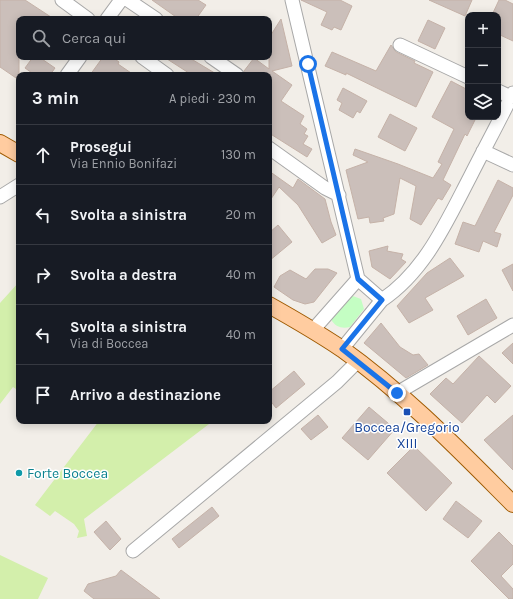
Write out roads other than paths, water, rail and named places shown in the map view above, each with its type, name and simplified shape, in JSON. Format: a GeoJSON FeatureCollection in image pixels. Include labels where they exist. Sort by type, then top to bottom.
{"type":"FeatureCollection","features":[{"type":"Feature","properties":{"kind":"main road"},"geometry":{"type":"LineString","coordinates":[[272,307],[313,330],[358,361],[433,424],[513,504]]}},
{"type":"Feature","properties":{"kind":"street"},"geometry":{"type":"LineString","coordinates":[[62,0],[84,16]]}},
{"type":"Feature","properties":{"kind":"street"},"geometry":{"type":"LineString","coordinates":[[109,16],[121,0]]}},
{"type":"Feature","properties":{"kind":"street"},"geometry":{"type":"LineString","coordinates":[[128,0],[152,16]]}},
{"type":"Feature","properties":{"kind":"street"},"geometry":{"type":"LineString","coordinates":[[292,0],[358,279],[382,300]]}},
{"type":"Feature","properties":{"kind":"street"},"geometry":{"type":"LineString","coordinates":[[400,45],[465,76]]}},
{"type":"Feature","properties":{"kind":"street"},"geometry":{"type":"LineString","coordinates":[[69,72],[78,60]]}},
{"type":"Feature","properties":{"kind":"street"},"geometry":{"type":"LineString","coordinates":[[146,60],[163,72]]}},
{"type":"Feature","properties":{"kind":"street"},"geometry":{"type":"LineString","coordinates":[[216,60],[234,72]]}},
{"type":"Feature","properties":{"kind":"street"},"geometry":{"type":"LineString","coordinates":[[342,349],[382,300],[397,290],[424,261],[445,225],[512,95],[501,92]]}},
{"type":"Feature","properties":{"kind":"street"},"geometry":{"type":"LineString","coordinates":[[272,150],[325,188],[339,195]]}},
{"type":"Feature","properties":{"kind":"street"},"geometry":{"type":"LineString","coordinates":[[483,151],[513,165]]}},
{"type":"Feature","properties":{"kind":"street"},"geometry":{"type":"LineString","coordinates":[[0,197],[16,186]]}},
{"type":"Feature","properties":{"kind":"street"},"geometry":{"type":"LineString","coordinates":[[313,330],[358,279]]}},
{"type":"Feature","properties":{"kind":"street"},"geometry":{"type":"LineString","coordinates":[[397,393],[513,324]]}},
{"type":"Feature","properties":{"kind":"street"},"geometry":{"type":"LineString","coordinates":[[133,551],[337,382],[358,361]]}},
{"type":"Feature","properties":{"kind":"place","name":"Boccea/Gregorio XIII"},"geometry":{"type":"Point","coordinates":[407,412]}},
{"type":"Feature","properties":{"kind":"place","name":"Forte Boccea"},"geometry":{"type":"Point","coordinates":[19,473]}}]}
